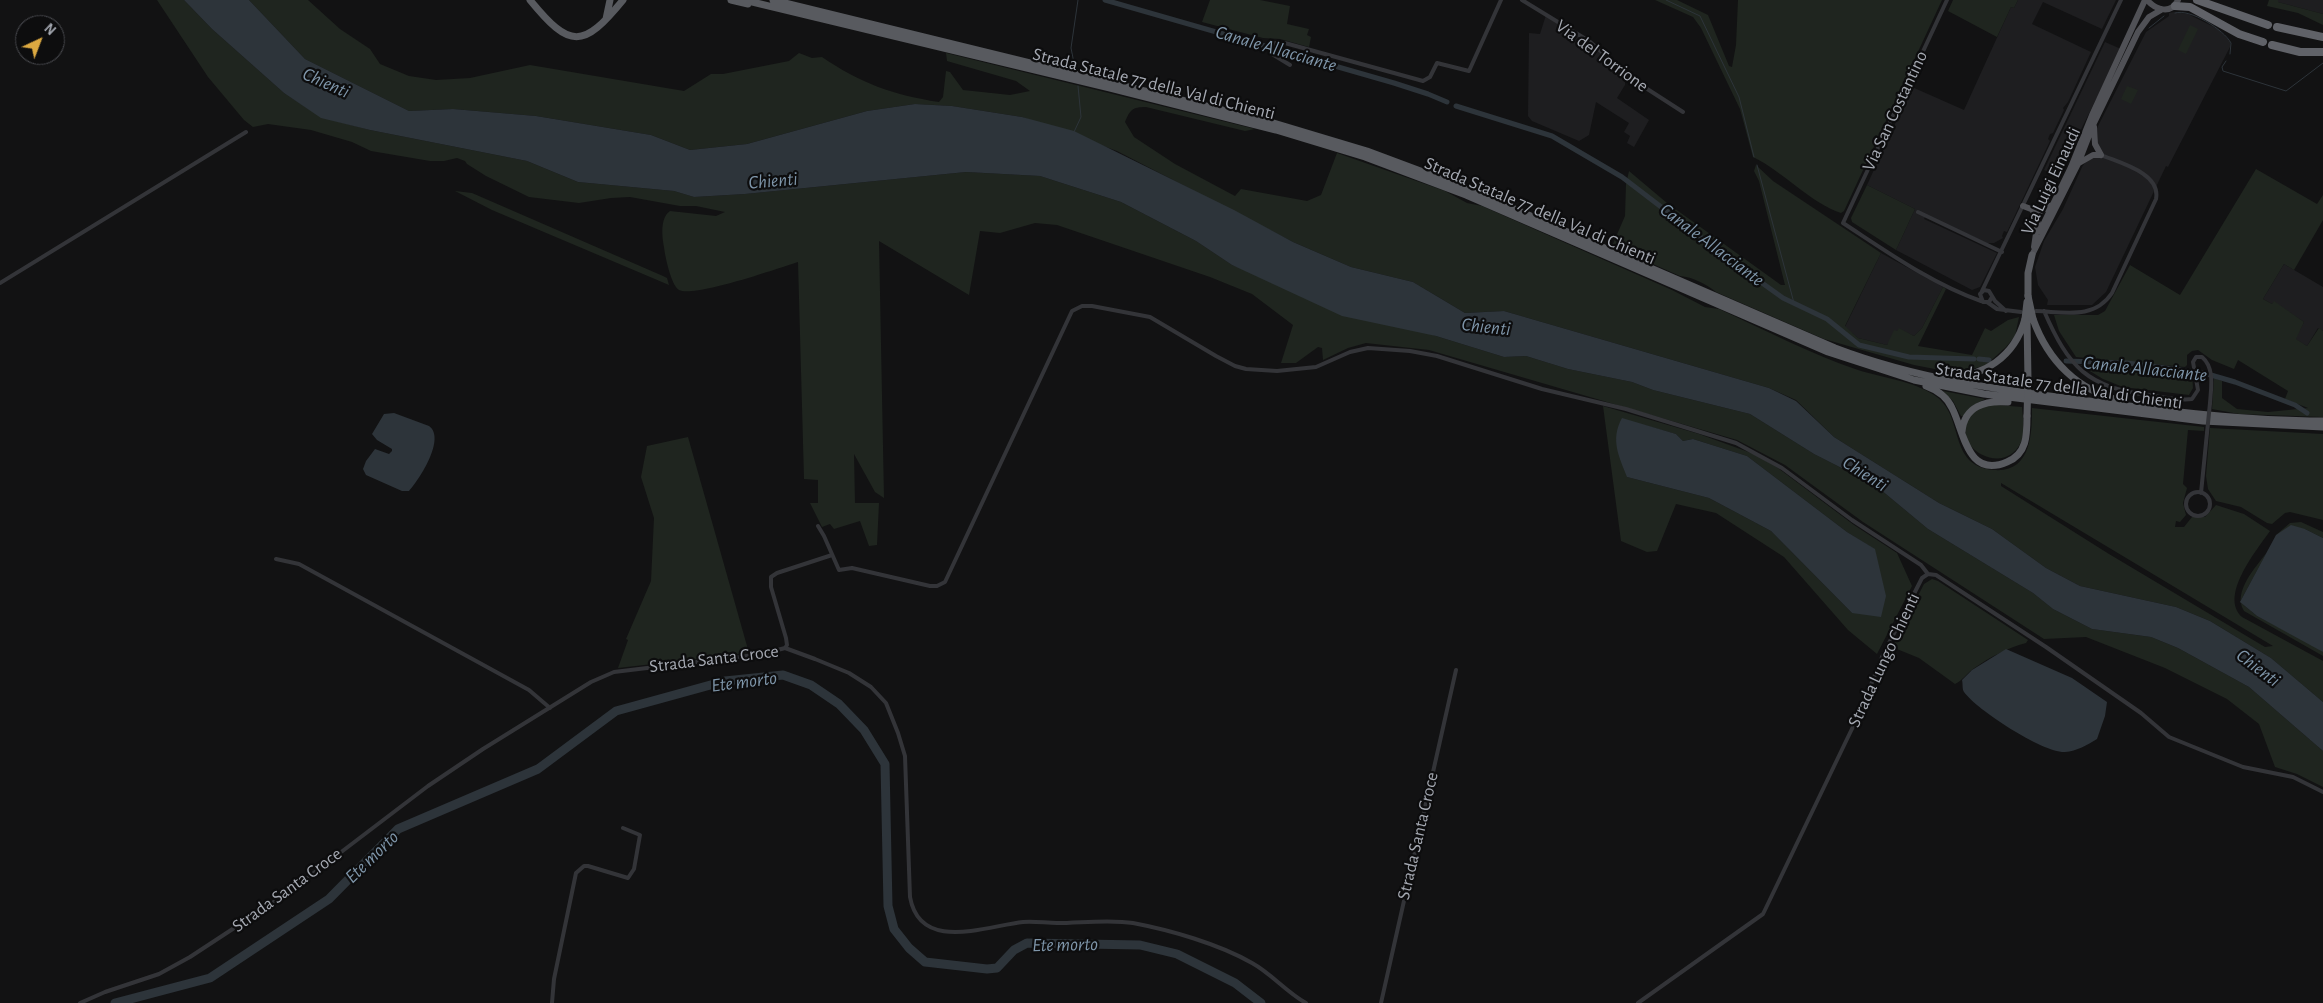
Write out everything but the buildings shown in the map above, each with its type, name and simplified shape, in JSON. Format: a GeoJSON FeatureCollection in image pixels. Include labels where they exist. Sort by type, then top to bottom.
{"type":"FeatureCollection","features":[{"type":"Feature","properties":{"kind":"highway"},"geometry":{"type":"LineString","coordinates":[[530,0],[554,27],[567,36],[590,34],[605,22],[623,0]]}},
{"type":"Feature","properties":{"kind":"highway"},"geometry":{"type":"LineString","coordinates":[[605,22],[610,0]]}},
{"type":"Feature","properties":{"kind":"highway"},"geometry":{"type":"LineString","coordinates":[[731,0],[756,6],[778,8]]}},
{"type":"Feature","properties":{"kind":"highway","name":"Strada Statale 77 della Val di Chienti"},"geometry":{"type":"LineString","coordinates":[[744,0],[954,47],[1277,127],[1365,157],[1466,195],[1844,355],[1906,378],[1958,390],[2208,421],[2308,424],[2323,421]]}},
{"type":"Feature","properties":{"kind":"highway","name":"Strada Statale 77 della Val di Chienti"},"geometry":{"type":"LineString","coordinates":[[773,0],[923,40]]}},
{"type":"Feature","properties":{"kind":"highway"},"geometry":{"type":"LineString","coordinates":[[2196,0],[2268,24]]}},
{"type":"Feature","properties":{"kind":"highway"},"geometry":{"type":"LineString","coordinates":[[2204,0],[2211,6]]}},
{"type":"Feature","properties":{"kind":"highway"},"geometry":{"type":"LineString","coordinates":[[2176,3],[2190,7],[2238,34],[2263,42]]}},
{"type":"Feature","properties":{"kind":"highway"},"geometry":{"type":"LineString","coordinates":[[2277,27],[2308,35],[2323,36]]}},
{"type":"Feature","properties":{"kind":"highway"},"geometry":{"type":"LineString","coordinates":[[2308,35],[2323,43]]}},
{"type":"Feature","properties":{"kind":"highway"},"geometry":{"type":"LineString","coordinates":[[2272,45],[2300,52],[2322,53]]}},
{"type":"Feature","properties":{"kind":"highway"},"geometry":{"type":"LineString","coordinates":[[1844,355],[1865,368],[1934,389],[1944,396],[1952,408],[1967,449],[1977,460],[1990,465],[2004,464],[2014,458],[2024,446],[2028,380],[2028,274],[2032,255]]}},
{"type":"Feature","properties":{"kind":"highway"},"geometry":{"type":"LineString","coordinates":[[1844,355],[1867,356],[1925,373],[1945,376],[1967,376],[1990,367],[2003,357],[2017,340],[2027,317]]}},
{"type":"Feature","properties":{"kind":"highway"},"geometry":{"type":"LineString","coordinates":[[2027,317],[2044,346],[2062,368],[2072,378],[2096,393],[2122,401],[2208,412],[2224,417]]}},
{"type":"Feature","properties":{"kind":"highway","name":"Strada Statale 77 della Val di Chienti"},"geometry":{"type":"LineString","coordinates":[[1844,355],[1898,370],[1983,388],[2323,427]]}},
{"type":"Feature","properties":{"kind":"highway"},"geometry":{"type":"LineString","coordinates":[[1962,438],[1963,425],[1968,415],[1975,407],[1986,402],[1998,401],[2083,410],[2097,408]]}},
{"type":"Feature","properties":{"kind":"main road","name":"Via Luigi Einaudi"},"geometry":{"type":"LineString","coordinates":[[2032,255],[2053,204],[2146,0],[2160,10]]}},
{"type":"Feature","properties":{"kind":"main road","name":"Via Luigi Einaudi"},"geometry":{"type":"LineString","coordinates":[[2032,255],[2078,164],[2094,123],[2138,32],[2149,17],[2160,10],[2168,10],[2176,3]]}},
{"type":"Feature","properties":{"kind":"main road"},"geometry":{"type":"LineString","coordinates":[[2078,164],[2093,155],[2101,155],[2095,144],[2094,123]]}},
{"type":"Feature","properties":{"kind":"main road"},"geometry":{"type":"LineString","coordinates":[[2023,206],[2033,211],[2043,211],[2053,204]]}},
{"type":"Feature","properties":{"kind":"main road"},"geometry":{"type":"LineString","coordinates":[[2033,211],[2038,220],[2034,247]]}},
{"type":"Feature","properties":{"kind":"street"},"geometry":{"type":"LineString","coordinates":[[1290,65],[1287,61],[1274,56],[1271,52],[1275,44],[1286,43],[1426,81],[1436,63],[1465,71],[1470,70],[1501,0]]}},
{"type":"Feature","properties":{"kind":"street","name":"Via del Torrione"},"geometry":{"type":"LineString","coordinates":[[1522,0],[1589,41],[1638,83],[1682,112]]}},
{"type":"Feature","properties":{"kind":"street","name":"Via San Costantino"},"geometry":{"type":"LineString","coordinates":[[1946,0],[1843,223],[1888,252],[1967,295]]}},
{"type":"Feature","properties":{"kind":"street"},"geometry":{"type":"LineString","coordinates":[[1981,300],[1981,292],[2002,252],[2121,0]]}},
{"type":"Feature","properties":{"kind":"street"},"geometry":{"type":"LineString","coordinates":[[0,282],[246,132]]}},
{"type":"Feature","properties":{"kind":"street"},"geometry":{"type":"LineString","coordinates":[[2036,311],[2087,312],[2096,309],[2107,300],[2156,199],[2157,190],[2149,178],[2101,155]]}},
{"type":"Feature","properties":{"kind":"street"},"geometry":{"type":"LineString","coordinates":[[1918,212],[2002,252]]}},
{"type":"Feature","properties":{"kind":"street"},"geometry":{"type":"LineString","coordinates":[[1990,277],[1992,298],[2006,311]]}},
{"type":"Feature","properties":{"kind":"street"},"geometry":{"type":"LineString","coordinates":[[1967,295],[1986,290],[1990,292]]}},
{"type":"Feature","properties":{"kind":"street"},"geometry":{"type":"LineString","coordinates":[[1967,295],[1987,302],[1994,308],[2027,317]]}},
{"type":"Feature","properties":{"kind":"street"},"geometry":{"type":"LineString","coordinates":[[1987,302],[1992,298]]}},
{"type":"Feature","properties":{"kind":"street"},"geometry":{"type":"LineString","coordinates":[[818,526],[839,570],[852,568],[930,586],[936,586],[945,582],[1072,311],[1082,306],[1150,317],[1216,356],[1235,366],[1246,369],[1277,371],[1316,367],[1357,349],[1410,351],[1437,356],[1542,388],[1626,409],[1736,443],[1782,468],[1852,520],[1921,565],[1928,574]]}},
{"type":"Feature","properties":{"kind":"street"},"geometry":{"type":"LineString","coordinates":[[2044,312],[2057,340],[2077,367],[2100,384],[2120,391],[2188,400],[2196,394],[2194,359],[2201,356],[2206,361],[2212,377],[2201,493]]}},
{"type":"Feature","properties":{"kind":"street"},"geometry":{"type":"LineString","coordinates":[[2201,493],[2209,499],[2210,506],[2203,515],[2196,516],[2188,509],[2187,502],[2192,494],[2201,493]]}},
{"type":"Feature","properties":{"kind":"street"},"geometry":{"type":"LineString","coordinates":[[785,648],[787,645],[786,638],[771,587],[771,578],[777,573],[832,555]]}},
{"type":"Feature","properties":{"kind":"street"},"geometry":{"type":"LineString","coordinates":[[276,558],[299,564],[529,690],[550,708]]}},
{"type":"Feature","properties":{"kind":"street","name":"Strada Lungo Chienti"},"geometry":{"type":"LineString","coordinates":[[1638,1003],[1763,914],[1861,710],[1882,657],[1922,578],[1928,574],[1936,575],[2046,647],[2140,713],[2169,737],[2243,767],[2293,778],[2323,792]]}},
{"type":"Feature","properties":{"kind":"street","name":"Strada Santa Croce"},"geometry":{"type":"LineString","coordinates":[[80,1003],[105,992],[159,974],[190,957],[286,894],[428,786],[591,682],[614,672],[763,654],[785,648],[850,673],[871,687],[886,704],[898,732],[905,756],[912,910],[930,928],[962,934],[1024,922],[1132,923],[1188,938],[1239,956],[1267,973],[1295,997],[1306,1003]]}},
{"type":"Feature","properties":{"kind":"street","name":"Strada Santa Croce"},"geometry":{"type":"LineString","coordinates":[[1381,1003],[1456,670]]}},
{"type":"Feature","properties":{"kind":"street"},"geometry":{"type":"LineString","coordinates":[[552,1003],[554,979],[576,873],[584,866],[588,866],[628,878],[634,869],[640,835],[624,828]]}},
{"type":"Feature","properties":{"kind":"shaded area"},"geometry":{"type":"Polygon","coordinates":[[[157,0],[184,0],[212,29],[284,93],[321,117],[370,130],[527,161],[578,182],[674,191],[694,197],[745,194],[966,172],[1040,176],[1121,202],[1196,241],[1232,265],[1436,336],[1504,357],[1526,356],[1568,369],[1632,382],[1653,390],[1750,414],[1814,454],[1875,485],[1928,529],[2033,593],[2053,609],[2092,629],[2151,637],[2178,648],[2249,687],[2323,751],[2323,787],[2297,774],[2275,767],[2259,724],[2227,699],[2165,668],[2086,637],[2044,639],[1863,522],[1785,465],[1737,440],[1429,350],[1366,343],[1348,348],[1323,360],[1322,348],[1318,347],[1296,363],[1281,363],[1293,325],[1252,294],[1210,277],[1057,225],[1035,223],[1000,233],[980,231],[969,295],[879,241],[884,498],[875,492],[854,454],[855,503],[879,503],[877,545],[869,546],[860,521],[834,529],[830,524],[822,527],[810,503],[818,503],[818,480],[804,479],[798,262],[756,276],[701,290],[679,290],[671,277],[665,251],[662,228],[667,214],[670,211],[716,216],[725,212],[630,197],[579,203],[529,197],[486,176],[465,161],[457,158],[444,161],[430,161],[371,151],[352,142],[311,130],[268,124],[253,127],[244,120],[208,77],[157,0]]]}},
{"type":"Feature","properties":{"kind":"shaded area"},"geometry":{"type":"Polygon","coordinates":[[[249,0],[308,0],[340,29],[370,49],[380,64],[409,76],[436,80],[470,78],[530,65],[684,91],[711,74],[723,74],[789,61],[799,53],[812,58],[822,57],[850,74],[877,87],[907,96],[939,102],[943,97],[946,71],[950,72],[963,90],[1010,95],[1030,91],[1016,81],[947,61],[946,53],[1255,129],[1245,131],[1146,107],[1132,110],[1125,122],[1134,137],[1175,164],[1235,196],[1241,189],[1307,201],[1321,195],[1337,153],[1445,191],[1467,203],[1482,206],[1672,290],[1705,307],[1719,309],[1823,357],[1858,370],[1926,390],[1944,404],[1950,415],[1962,450],[1969,459],[1979,466],[1994,470],[2006,469],[2016,465],[2022,459],[2030,440],[2032,408],[2204,427],[2204,431],[2188,430],[2183,484],[2187,488],[2183,503],[2186,515],[2180,522],[2176,521],[2175,527],[2184,527],[2192,517],[2205,517],[2216,505],[2244,514],[2270,531],[2242,574],[2237,586],[2236,608],[2242,617],[2323,661],[2323,702],[2271,658],[2210,621],[2176,607],[2080,586],[2046,568],[1992,529],[1939,503],[1834,437],[1796,400],[1769,388],[1504,311],[1465,313],[1413,282],[1351,267],[1293,242],[1117,151],[1022,117],[952,106],[915,104],[867,111],[747,144],[690,150],[651,135],[536,116],[453,109],[409,111],[305,59],[249,0]],[[2001,483],[2001,486],[2109,554],[2265,647],[2273,646],[2001,483]]]}},
{"type":"Feature","properties":{"kind":"shaded area"},"geometry":{"type":"Polygon","coordinates":[[[1210,0],[1260,0],[1290,6],[1287,24],[1309,29],[1307,35],[1311,37],[1309,47],[1280,39],[1263,38],[1202,22],[1210,0]]]}},
{"type":"Feature","properties":{"kind":"shaded area"},"geometry":{"type":"Polygon","coordinates":[[[1655,0],[1677,0],[1708,15],[1729,66],[1732,67],[1736,45],[1738,0],[1942,0],[1844,211],[1841,213],[1830,209],[1808,195],[1753,157],[1740,109],[1701,28],[1693,17],[1655,0]]]}},
{"type":"Feature","properties":{"kind":"shaded area"},"geometry":{"type":"Polygon","coordinates":[[[1953,0],[2018,0],[2014,8],[2011,7],[1997,37],[1948,11],[1953,0]]]}},
{"type":"Feature","properties":{"kind":"shaded area"},"geometry":{"type":"Polygon","coordinates":[[[2018,0],[2116,0],[2102,29],[2043,2],[2032,24],[2091,52],[2068,102],[2063,108],[2064,110],[2053,133],[2050,134],[2048,139],[2050,141],[2007,232],[2004,231],[2003,238],[1994,243],[1987,243],[1926,215],[1924,219],[1997,253],[1980,287],[1972,290],[1896,250],[1915,209],[1867,185],[1912,87],[1964,110],[2011,7],[2014,8],[2018,0]]]}},
{"type":"Feature","properties":{"kind":"shaded area"},"geometry":{"type":"Polygon","coordinates":[[[2269,0],[2278,0],[2278,2],[2323,14],[2323,25],[2298,13],[2267,6],[2269,0]]]}},
{"type":"Feature","properties":{"kind":"shaded area"},"geometry":{"type":"Polygon","coordinates":[[[2278,0],[2323,0],[2323,14],[2278,2],[2278,0]]]}},
{"type":"Feature","properties":{"kind":"shaded area"},"geometry":{"type":"Polygon","coordinates":[[[2169,13],[2188,14],[2218,29],[2230,41],[2230,47],[2168,167],[2166,166],[2106,292],[2092,305],[2047,305],[2048,300],[2038,285],[2035,267],[2044,241],[2063,209],[2082,167],[2086,161],[2094,157],[2098,146],[2097,128],[2146,32],[2169,16],[2169,13]]]}},
{"type":"Feature","properties":{"kind":"shaded area"},"geometry":{"type":"Polygon","coordinates":[[[1546,15],[1589,41],[1625,73],[1625,85],[1617,98],[1649,120],[1634,147],[1627,143],[1630,136],[1624,132],[1629,123],[1596,102],[1589,135],[1579,141],[1532,121],[1528,116],[1529,33],[1540,34],[1546,15]]]}},
{"type":"Feature","properties":{"kind":"shaded area"},"geometry":{"type":"Polygon","coordinates":[[[2190,25],[2198,29],[2186,54],[2178,50],[2190,25]]]}},
{"type":"Feature","properties":{"kind":"shaded area"},"geometry":{"type":"Polygon","coordinates":[[[2105,42],[2121,49],[2058,176],[2044,170],[2105,42]]]}},
{"type":"Feature","properties":{"kind":"shaded area"},"geometry":{"type":"Polygon","coordinates":[[[2127,86],[2138,90],[2131,104],[2121,99],[2127,86]]]}},
{"type":"Feature","properties":{"kind":"shaded area"},"geometry":{"type":"Polygon","coordinates":[[[1756,165],[1773,181],[1881,253],[1845,326],[1858,338],[1887,345],[1894,330],[1897,331],[1899,328],[1914,336],[1922,328],[1943,287],[1946,289],[1918,346],[1972,355],[1985,328],[1991,331],[2008,320],[2019,317],[2015,336],[1986,365],[1969,370],[1945,371],[1914,365],[1824,339],[1716,292],[1699,281],[1680,276],[1612,246],[1625,216],[1626,184],[1629,171],[1667,203],[1781,285],[1785,285],[1759,181],[1754,171],[1756,165]]]}},
{"type":"Feature","properties":{"kind":"shaded area"},"geometry":{"type":"Polygon","coordinates":[[[2256,169],[2317,204],[2323,195],[2323,220],[2294,270],[2284,264],[2263,299],[2272,304],[2274,301],[2304,322],[2296,339],[2307,346],[2319,328],[2323,331],[2323,417],[2239,414],[2212,409],[2214,378],[2222,381],[2222,398],[2237,409],[2268,412],[2308,408],[2285,399],[2288,391],[2238,360],[2234,369],[2212,360],[2198,350],[2192,351],[2187,355],[2187,365],[2185,367],[2076,357],[2059,331],[2054,315],[2098,315],[2105,311],[2130,265],[2180,295],[2256,169]]]}},
{"type":"Feature","properties":{"kind":"shaded area"},"geometry":{"type":"Polygon","coordinates":[[[1867,185],[1915,209],[1896,250],[1852,222],[1851,218],[1867,185]]]}},
{"type":"Feature","properties":{"kind":"shaded area"},"geometry":{"type":"Polygon","coordinates":[[[455,191],[472,193],[663,276],[667,278],[669,285],[492,210],[455,191]]]}},
{"type":"Feature","properties":{"kind":"shaded area"},"geometry":{"type":"Polygon","coordinates":[[[1881,253],[1943,287],[1922,328],[1914,336],[1899,329],[1887,345],[1858,338],[1845,327],[1881,253]]]}},
{"type":"Feature","properties":{"kind":"shaded area"},"geometry":{"type":"Polygon","coordinates":[[[2284,264],[2323,287],[2323,331],[2318,328],[2307,346],[2295,339],[2304,322],[2274,302],[2272,304],[2263,299],[2284,264]]]}},
{"type":"Feature","properties":{"kind":"shaded area"},"geometry":{"type":"Polygon","coordinates":[[[2080,365],[2192,373],[2193,388],[2189,395],[2123,387],[2103,379],[2080,365]]]}},
{"type":"Feature","properties":{"kind":"shaded area"},"geometry":{"type":"Polygon","coordinates":[[[1943,391],[1985,399],[1972,406],[1964,416],[1961,416],[1953,401],[1943,391]]]}},
{"type":"Feature","properties":{"kind":"shaded area"},"geometry":{"type":"Polygon","coordinates":[[[1984,404],[2022,407],[2023,429],[2021,442],[2013,453],[2003,458],[1992,458],[1982,454],[1973,448],[1967,439],[1966,428],[1970,416],[1984,404]]]}},
{"type":"Feature","properties":{"kind":"shaded area"},"geometry":{"type":"Polygon","coordinates":[[[1603,406],[1699,434],[1754,454],[1778,468],[1854,525],[1897,553],[1912,586],[1877,654],[1848,630],[1784,557],[1716,513],[1676,504],[1657,551],[1647,552],[1621,541],[1603,406]],[[1644,425],[1627,477],[1709,498],[1771,531],[1852,613],[1874,549],[1847,532],[1747,456],[1693,439],[1683,441],[1676,434],[1644,425]]]}},
{"type":"Feature","properties":{"kind":"shaded area"},"geometry":{"type":"Polygon","coordinates":[[[2210,428],[2323,434],[2323,520],[2290,512],[2285,513],[2272,524],[2267,523],[2241,507],[2216,501],[2208,489],[2206,476],[2210,428]]]}},
{"type":"Feature","properties":{"kind":"shaded area"},"geometry":{"type":"Polygon","coordinates":[[[688,437],[749,653],[618,668],[628,640],[626,639],[651,581],[654,518],[641,477],[647,446],[688,437]]]}},
{"type":"Feature","properties":{"kind":"shaded area"},"geometry":{"type":"Polygon","coordinates":[[[2301,522],[2323,532],[2323,538],[2305,529],[2276,535],[2290,523],[2301,522]]]}},
{"type":"Feature","properties":{"kind":"shaded area"},"geometry":{"type":"Polygon","coordinates":[[[2267,552],[2241,600],[2243,588],[2247,580],[2267,552]]]}},
{"type":"Feature","properties":{"kind":"shaded area"},"geometry":{"type":"Polygon","coordinates":[[[1932,579],[1938,581],[2028,640],[2026,643],[2005,650],[1986,661],[1955,684],[1919,658],[1892,647],[1924,584],[1932,579]]]}},
{"type":"Feature","properties":{"kind":"shaded area"},"geometry":{"type":"Polygon","coordinates":[[[2241,603],[2257,616],[2317,647],[2323,652],[2323,656],[2244,611],[2241,603]]]}},
{"type":"Feature","properties":{"kind":"water","name":"Chienti"},"geometry":{"type":"Polygon","coordinates":[[[184,0],[249,0],[305,59],[409,111],[453,109],[536,116],[651,135],[690,150],[747,144],[867,111],[915,104],[952,106],[1022,117],[1074,131],[1234,210],[1293,242],[1351,267],[1413,282],[1465,313],[1504,311],[1769,388],[1796,401],[1834,437],[1939,503],[1992,529],[2046,568],[2080,586],[2176,607],[2210,621],[2271,658],[2323,702],[2323,751],[2249,687],[2178,648],[2151,637],[2092,629],[2053,609],[2033,593],[1928,529],[1875,485],[1814,454],[1750,414],[1653,390],[1632,382],[1568,369],[1526,356],[1504,357],[1436,336],[1342,316],[1232,265],[1196,241],[1121,202],[1040,176],[966,172],[745,194],[694,197],[674,191],[578,182],[527,161],[370,130],[321,118],[284,93],[212,29],[184,0]]]}},
{"type":"Feature","properties":{"kind":"water"},"geometry":{"type":"Polygon","coordinates":[[[394,413],[429,426],[435,440],[425,468],[409,491],[402,491],[366,475],[363,469],[366,461],[375,449],[389,454],[392,451],[392,449],[377,440],[372,434],[384,414],[394,413]]]}},
{"type":"Feature","properties":{"kind":"water"},"geometry":{"type":"Polygon","coordinates":[[[1622,418],[1676,434],[1683,441],[1693,439],[1747,456],[1847,532],[1875,549],[1886,596],[1881,617],[1852,613],[1771,531],[1709,498],[1627,477],[1616,441],[1618,426],[1622,418]]]}},
{"type":"Feature","properties":{"kind":"water"},"geometry":{"type":"Polygon","coordinates":[[[2291,525],[2305,529],[2323,538],[2323,652],[2257,616],[2240,602],[2276,535],[2291,525]]]}},
{"type":"Feature","properties":{"kind":"water"},"geometry":{"type":"Polygon","coordinates":[[[2006,649],[2072,678],[2107,702],[2105,716],[2097,739],[2074,750],[2065,752],[2042,746],[2011,729],[1971,700],[1963,691],[1962,680],[1972,670],[2006,649]]]}},
{"type":"Feature","properties":{"kind":"waterway"},"geometry":{"type":"LineString","coordinates":[[1075,68],[1071,48],[1078,0]]}},
{"type":"Feature","properties":{"kind":"waterway","name":"Canale Allacciante"},"geometry":{"type":"LineString","coordinates":[[1105,0],[1394,83],[1447,102]]}},
{"type":"Feature","properties":{"kind":"waterway"},"geometry":{"type":"LineString","coordinates":[[1666,0],[1700,16],[1739,97],[1754,157]]}},
{"type":"Feature","properties":{"kind":"waterway"},"geometry":{"type":"LineString","coordinates":[[2175,13],[2189,14],[2214,26],[2231,43],[2230,54]]}},
{"type":"Feature","properties":{"kind":"waterway"},"geometry":{"type":"LineString","coordinates":[[2149,28],[2164,16]]}},
{"type":"Feature","properties":{"kind":"waterway"},"geometry":{"type":"LineString","coordinates":[[2226,61],[2222,67],[2223,71],[2286,91],[2323,63]]}},
{"type":"Feature","properties":{"kind":"waterway"},"geometry":{"type":"LineString","coordinates":[[1074,132],[1081,117],[1078,86]]}},
{"type":"Feature","properties":{"kind":"waterway","name":"Canale Allacciante"},"geometry":{"type":"LineString","coordinates":[[1456,106],[1552,136],[1622,177],[1783,298],[1827,319],[1859,345],[1909,357],[1974,359]]}},
{"type":"Feature","properties":{"kind":"waterway"},"geometry":{"type":"LineString","coordinates":[[1757,165],[1794,303]]}},
{"type":"Feature","properties":{"kind":"waterway","name":"Canale Allacciante"},"geometry":{"type":"LineString","coordinates":[[1979,359],[1989,360]]}},
{"type":"Feature","properties":{"kind":"waterway","name":"Canale Allacciante"},"geometry":{"type":"LineString","coordinates":[[2066,361],[2127,363],[2204,373],[2235,382],[2295,405],[2307,413]]}},
{"type":"Feature","properties":{"kind":"waterway","name":"Ete morto"},"geometry":{"type":"LineString","coordinates":[[115,1003],[210,978],[329,899],[398,829],[538,769],[616,711],[725,681],[783,675],[811,685],[839,704],[864,730],[885,764],[888,906],[894,929],[909,948],[925,962],[987,969],[997,968],[1014,950],[1027,943],[1140,945],[1177,954],[1235,983],[1261,1003]]}}]}
